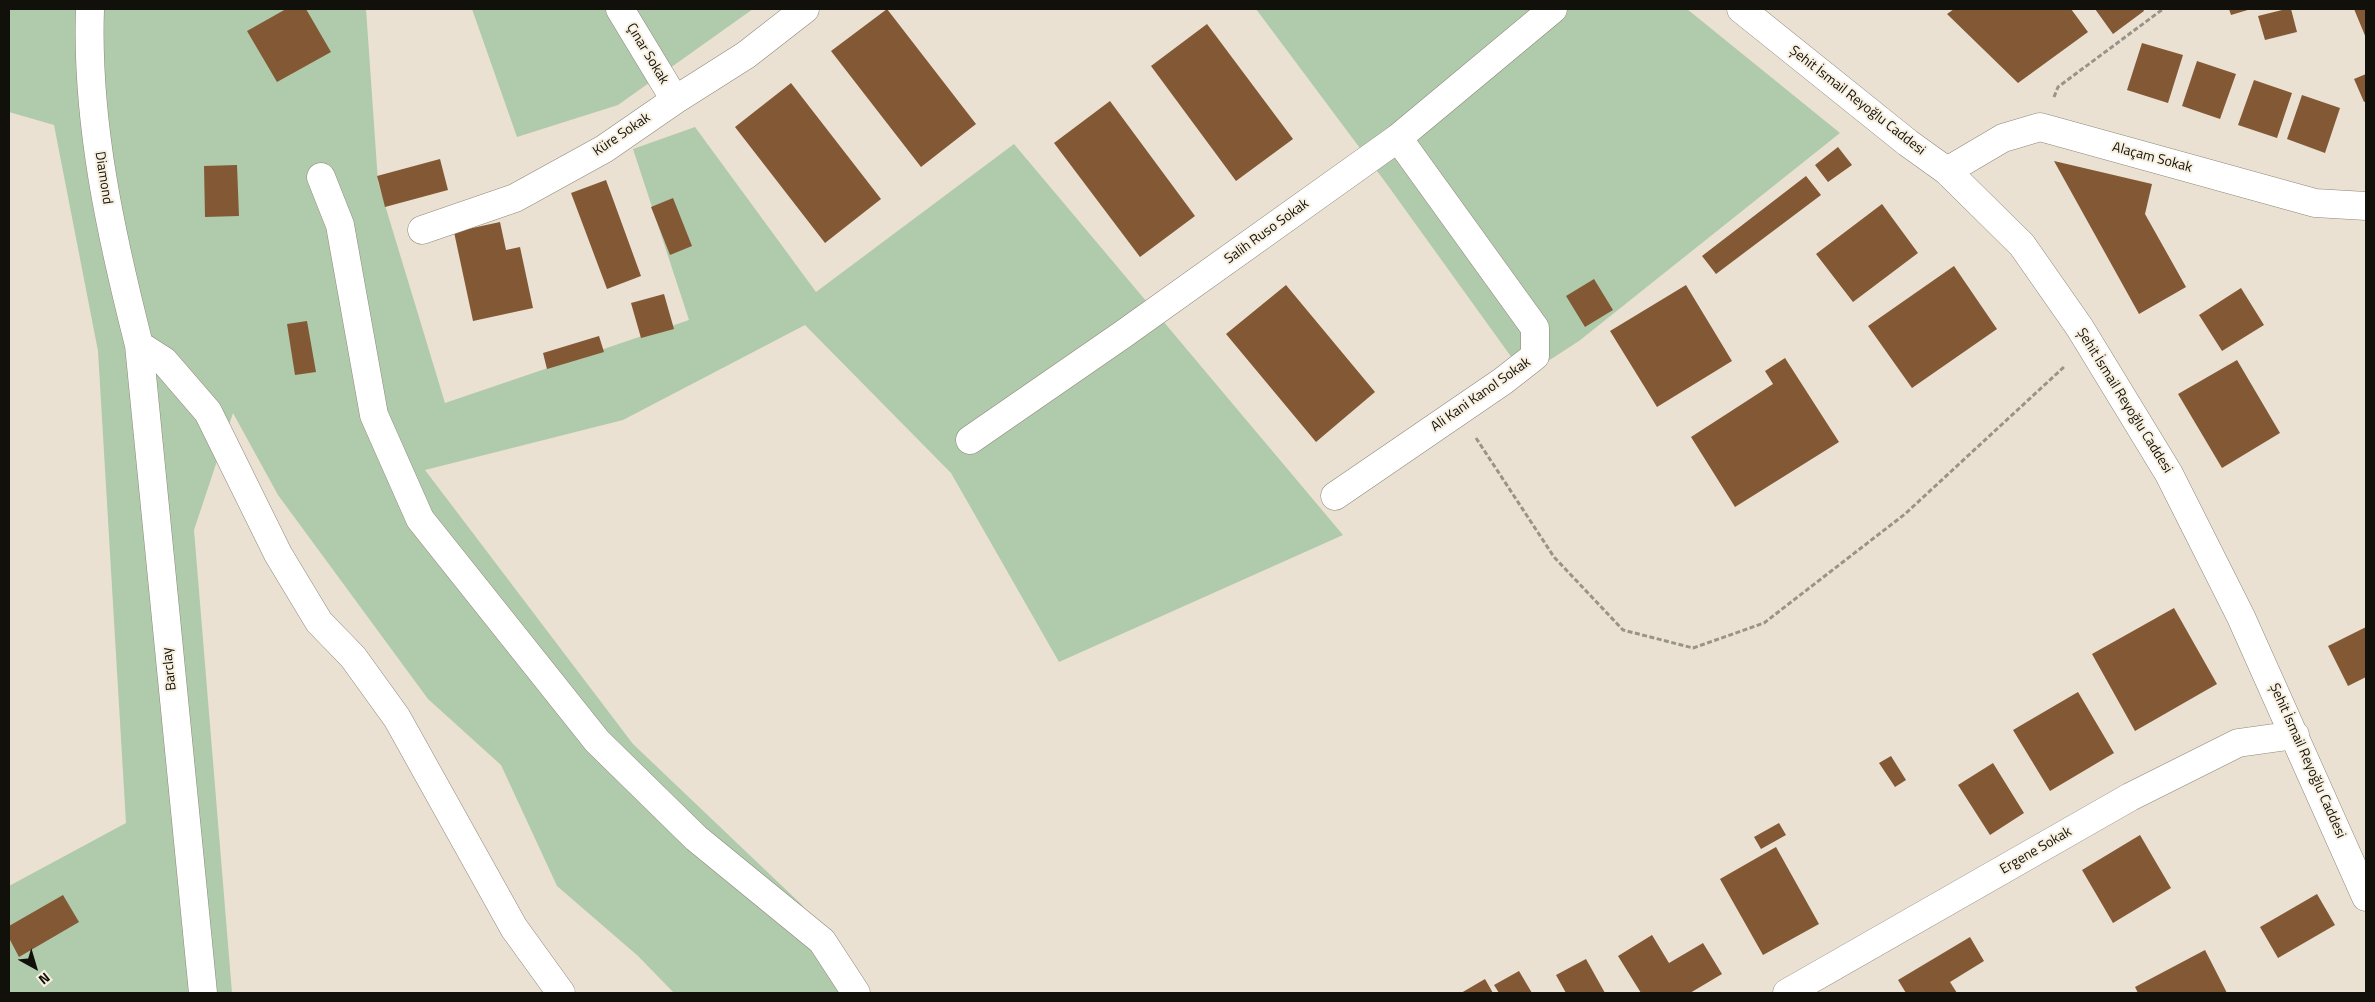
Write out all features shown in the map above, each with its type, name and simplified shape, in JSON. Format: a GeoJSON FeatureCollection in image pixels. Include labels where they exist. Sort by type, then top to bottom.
{"type":"FeatureCollection","features":[{"type":"Feature","properties":{"kind":"street","name":"Diamond"},"geometry":{"type":"LineString","coordinates":[[90,9],[88,53],[100,165],[120,270],[139,345]]}},
{"type":"Feature","properties":{"kind":"street","name":"Çınar Sokak"},"geometry":{"type":"LineString","coordinates":[[620,9],[675,100]]}},
{"type":"Feature","properties":{"kind":"street","name":"Küre Sokak"},"geometry":{"type":"LineString","coordinates":[[422,230],[515,198],[604,149],[675,100],[746,55],[805,9]]}},
{"type":"Feature","properties":{"kind":"street","name":"Salih Ruso Sokak"},"geometry":{"type":"LineString","coordinates":[[970,440],[1122,336],[1398,138],[1553,9]]}},
{"type":"Feature","properties":{"kind":"street","name":"Şehit İsmail Reyoğlu Caddesi"},"geometry":{"type":"LineString","coordinates":[[1741,9],[1908,143],[1947,170],[2022,245],[2089,344],[2169,474],[2241,617],[2366,897]]}},
{"type":"Feature","properties":{"kind":"street"},"geometry":{"type":"LineString","coordinates":[[1947,170],[2003,138],[2040,127]]}},
{"type":"Feature","properties":{"kind":"street","name":"Alaçam Sokak"},"geometry":{"type":"LineString","coordinates":[[2040,127],[2315,203],[2366,206]]}},
{"type":"Feature","properties":{"kind":"street","name":"Ali Kani Kanol Sokak"},"geometry":{"type":"LineString","coordinates":[[1335,496],[1536,356],[1534,328],[1398,138]]}},
{"type":"Feature","properties":{"kind":"street"},"geometry":{"type":"LineString","coordinates":[[320,177],[340,225],[374,415],[420,519],[597,741],[696,838],[822,941],[856,993]]}},
{"type":"Feature","properties":{"kind":"street","name":"Barclay"},"geometry":{"type":"LineString","coordinates":[[139,345],[203,993]]}},
{"type":"Feature","properties":{"kind":"street"},"geometry":{"type":"LineString","coordinates":[[139,345],[164,361],[208,412],[278,554],[319,622],[352,657],[397,718],[514,928],[561,993]]}},
{"type":"Feature","properties":{"kind":"street","name":"Ergene Sokak"},"geometry":{"type":"LineString","coordinates":[[1787,993],[2130,797],[2238,743],[2295,735]]}},
{"type":"Feature","properties":{"kind":"path"},"geometry":{"type":"LineString","coordinates":[[2040,127],[2058,87],[2163,9]]}},
{"type":"Feature","properties":{"kind":"path"},"geometry":{"type":"LineString","coordinates":[[1458,412],[1554,558],[1622,630],[1694,648],[1764,623],[1772,617],[1905,514],[2089,344]]}},
{"type":"Feature","properties":{"kind":"green space"},"geometry":{"type":"Polygon","coordinates":[[[9,9],[366,9],[378,182],[445,403],[689,320],[633,149],[695,127],[816,292],[1014,144],[1343,535],[1059,662],[951,473],[805,325],[623,420],[425,470],[633,744],[801,904],[870,993],[674,993],[638,956],[557,886],[501,765],[428,699],[278,495],[233,413],[194,530],[232,993],[9,993],[9,886],[126,823],[98,351],[54,125],[9,112],[9,9]]]}},
{"type":"Feature","properties":{"kind":"green space"},"geometry":{"type":"Polygon","coordinates":[[[472,9],[753,9],[618,105],[517,137],[472,9]]]}},
{"type":"Feature","properties":{"kind":"green space"},"geometry":{"type":"Polygon","coordinates":[[[1256,9],[1687,9],[1840,133],[1579,341],[1525,376],[1386,183],[1256,9]]]}},
{"type":"Feature","properties":{"kind":"building"},"geometry":{"type":"Polygon","coordinates":[[[286,9],[306,9],[331,52],[277,82],[247,31],[286,9]]]}},
{"type":"Feature","properties":{"kind":"building"},"geometry":{"type":"Polygon","coordinates":[[[887,9],[976,124],[921,167],[831,51],[887,9]]]}},
{"type":"Feature","properties":{"kind":"building"},"geometry":{"type":"Polygon","coordinates":[[[1954,9],[2071,9],[2088,32],[2018,83],[1947,14],[1954,9]]]}},
{"type":"Feature","properties":{"kind":"building"},"geometry":{"type":"Polygon","coordinates":[[[2095,9],[2143,9],[2144,11],[2113,34],[2095,9]]]}},
{"type":"Feature","properties":{"kind":"building"},"geometry":{"type":"Polygon","coordinates":[[[2229,9],[2251,9],[2231,15],[2229,9]]]}},
{"type":"Feature","properties":{"kind":"building"},"geometry":{"type":"Polygon","coordinates":[[[2291,9],[2297,32],[2265,40],[2258,16],[2291,9]]]}},
{"type":"Feature","properties":{"kind":"building"},"geometry":{"type":"Polygon","coordinates":[[[2354,9],[2366,9],[2366,38],[2354,9]]]}},
{"type":"Feature","properties":{"kind":"building"},"geometry":{"type":"Polygon","coordinates":[[[1207,24],[1293,139],[1236,181],[1151,66],[1207,24]]]}},
{"type":"Feature","properties":{"kind":"building"},"geometry":{"type":"Polygon","coordinates":[[[2142,43],[2183,55],[2168,103],[2127,90],[2142,43]]]}},
{"type":"Feature","properties":{"kind":"building"},"geometry":{"type":"Polygon","coordinates":[[[2197,61],[2236,74],[2220,119],[2182,106],[2197,61]]]}},
{"type":"Feature","properties":{"kind":"building"},"geometry":{"type":"Polygon","coordinates":[[[2366,74],[2366,101],[2364,102],[2354,79],[2366,74]]]}},
{"type":"Feature","properties":{"kind":"building"},"geometry":{"type":"Polygon","coordinates":[[[2254,80],[2292,93],[2277,138],[2238,125],[2254,80]]]}},
{"type":"Feature","properties":{"kind":"building"},"geometry":{"type":"Polygon","coordinates":[[[791,83],[881,199],[825,243],[735,127],[791,83]]]}},
{"type":"Feature","properties":{"kind":"building"},"geometry":{"type":"Polygon","coordinates":[[[2302,95],[2340,108],[2325,153],[2287,139],[2302,95]]]}},
{"type":"Feature","properties":{"kind":"building"},"geometry":{"type":"Polygon","coordinates":[[[1110,101],[1195,216],[1140,257],[1054,143],[1110,101]]]}},
{"type":"Feature","properties":{"kind":"building"},"geometry":{"type":"Polygon","coordinates":[[[1838,147],[1852,165],[1828,182],[1815,165],[1838,147]]]}},
{"type":"Feature","properties":{"kind":"building"},"geometry":{"type":"Polygon","coordinates":[[[440,159],[448,190],[385,207],[377,176],[440,159]]]}},
{"type":"Feature","properties":{"kind":"building"},"geometry":{"type":"Polygon","coordinates":[[[2054,161],[2152,184],[2145,214],[2186,287],[2139,314],[2054,161]]]}},
{"type":"Feature","properties":{"kind":"building"},"geometry":{"type":"Polygon","coordinates":[[[237,165],[239,216],[205,217],[204,166],[237,165]]]}},
{"type":"Feature","properties":{"kind":"building"},"geometry":{"type":"Polygon","coordinates":[[[1806,176],[1821,195],[1716,274],[1702,256],[1806,176]]]}},
{"type":"Feature","properties":{"kind":"building"},"geometry":{"type":"Polygon","coordinates":[[[606,180],[641,276],[607,289],[571,193],[606,180]]]}},
{"type":"Feature","properties":{"kind":"building"},"geometry":{"type":"Polygon","coordinates":[[[673,198],[692,246],[670,255],[651,207],[673,198]]]}},
{"type":"Feature","properties":{"kind":"building"},"geometry":{"type":"Polygon","coordinates":[[[1882,204],[1918,253],[1853,302],[1816,254],[1882,204]]]}},
{"type":"Feature","properties":{"kind":"building"},"geometry":{"type":"Polygon","coordinates":[[[500,222],[506,250],[520,247],[533,308],[473,321],[454,232],[500,222]]]}},
{"type":"Feature","properties":{"kind":"building"},"geometry":{"type":"Polygon","coordinates":[[[1954,266],[1997,329],[1912,388],[1868,326],[1954,266]]]}},
{"type":"Feature","properties":{"kind":"building"},"geometry":{"type":"Polygon","coordinates":[[[1594,279],[1613,310],[1585,327],[1566,296],[1594,279]]]}},
{"type":"Feature","properties":{"kind":"building"},"geometry":{"type":"Polygon","coordinates":[[[1286,285],[1375,392],[1316,442],[1226,334],[1286,285]]]}},
{"type":"Feature","properties":{"kind":"building"},"geometry":{"type":"Polygon","coordinates":[[[1686,285],[1732,361],[1657,407],[1610,331],[1686,285]]]}},
{"type":"Feature","properties":{"kind":"building"},"geometry":{"type":"Polygon","coordinates":[[[2241,288],[2264,325],[2222,351],[2199,315],[2241,288]]]}},
{"type":"Feature","properties":{"kind":"building"},"geometry":{"type":"Polygon","coordinates":[[[664,294],[674,329],[641,338],[631,303],[664,294]]]}},
{"type":"Feature","properties":{"kind":"building"},"geometry":{"type":"Polygon","coordinates":[[[307,321],[316,372],[295,375],[287,324],[307,321]]]}},
{"type":"Feature","properties":{"kind":"building"},"geometry":{"type":"Polygon","coordinates":[[[599,336],[604,352],[547,369],[543,353],[599,336]]]}},
{"type":"Feature","properties":{"kind":"building"},"geometry":{"type":"Polygon","coordinates":[[[1785,358],[1839,442],[1735,507],[1691,437],[1773,384],[1765,371],[1785,358]]]}},
{"type":"Feature","properties":{"kind":"building"},"geometry":{"type":"Polygon","coordinates":[[[2237,360],[2280,433],[2222,468],[2178,394],[2237,360]]]}},
{"type":"Feature","properties":{"kind":"building"},"geometry":{"type":"Polygon","coordinates":[[[2174,608],[2217,684],[2135,731],[2092,654],[2174,608]]]}},
{"type":"Feature","properties":{"kind":"building"},"geometry":{"type":"Polygon","coordinates":[[[2366,627],[2366,677],[2348,686],[2328,646],[2366,627]]]}},
{"type":"Feature","properties":{"kind":"building"},"geometry":{"type":"Polygon","coordinates":[[[2078,692],[2114,753],[2050,791],[2013,730],[2078,692]]]}},
{"type":"Feature","properties":{"kind":"building"},"geometry":{"type":"Polygon","coordinates":[[[1891,756],[1906,780],[1895,787],[1879,763],[1891,756]]]}},
{"type":"Feature","properties":{"kind":"building"},"geometry":{"type":"Polygon","coordinates":[[[1993,763],[2024,813],[1990,835],[1958,785],[1993,763]]]}},
{"type":"Feature","properties":{"kind":"building"},"geometry":{"type":"Polygon","coordinates":[[[1779,823],[1786,835],[1761,849],[1754,837],[1779,823]]]}},
{"type":"Feature","properties":{"kind":"building"},"geometry":{"type":"Polygon","coordinates":[[[2140,835],[2171,888],[2113,923],[2082,870],[2140,835]]]}},
{"type":"Feature","properties":{"kind":"building"},"geometry":{"type":"Polygon","coordinates":[[[1776,847],[1819,924],[1763,955],[1720,879],[1776,847]]]}},
{"type":"Feature","properties":{"kind":"building"},"geometry":{"type":"Polygon","coordinates":[[[2317,894],[2335,925],[2278,958],[2260,927],[2317,894]]]}},
{"type":"Feature","properties":{"kind":"building"},"geometry":{"type":"Polygon","coordinates":[[[63,895],[79,922],[19,957],[9,938],[9,926],[63,895]]]}},
{"type":"Feature","properties":{"kind":"building"},"geometry":{"type":"Polygon","coordinates":[[[1652,935],[1669,963],[1703,943],[1722,974],[1690,993],[1641,993],[1618,956],[1652,935]]]}},
{"type":"Feature","properties":{"kind":"building"},"geometry":{"type":"Polygon","coordinates":[[[1970,937],[1984,961],[1950,982],[1957,993],[1906,993],[1898,980],[1970,937]]]}},
{"type":"Feature","properties":{"kind":"building"},"geometry":{"type":"Polygon","coordinates":[[[2205,950],[2227,993],[2138,993],[2135,987],[2205,950]]]}},
{"type":"Feature","properties":{"kind":"building"},"geometry":{"type":"Polygon","coordinates":[[[1586,959],[1605,993],[1566,993],[1556,975],[1586,959]]]}},
{"type":"Feature","properties":{"kind":"building"},"geometry":{"type":"Polygon","coordinates":[[[1519,971],[1532,993],[1499,993],[1494,985],[1519,971]]]}},
{"type":"Feature","properties":{"kind":"building"},"geometry":{"type":"Polygon","coordinates":[[[1485,979],[1493,993],[1461,993],[1485,979]]]}}]}
